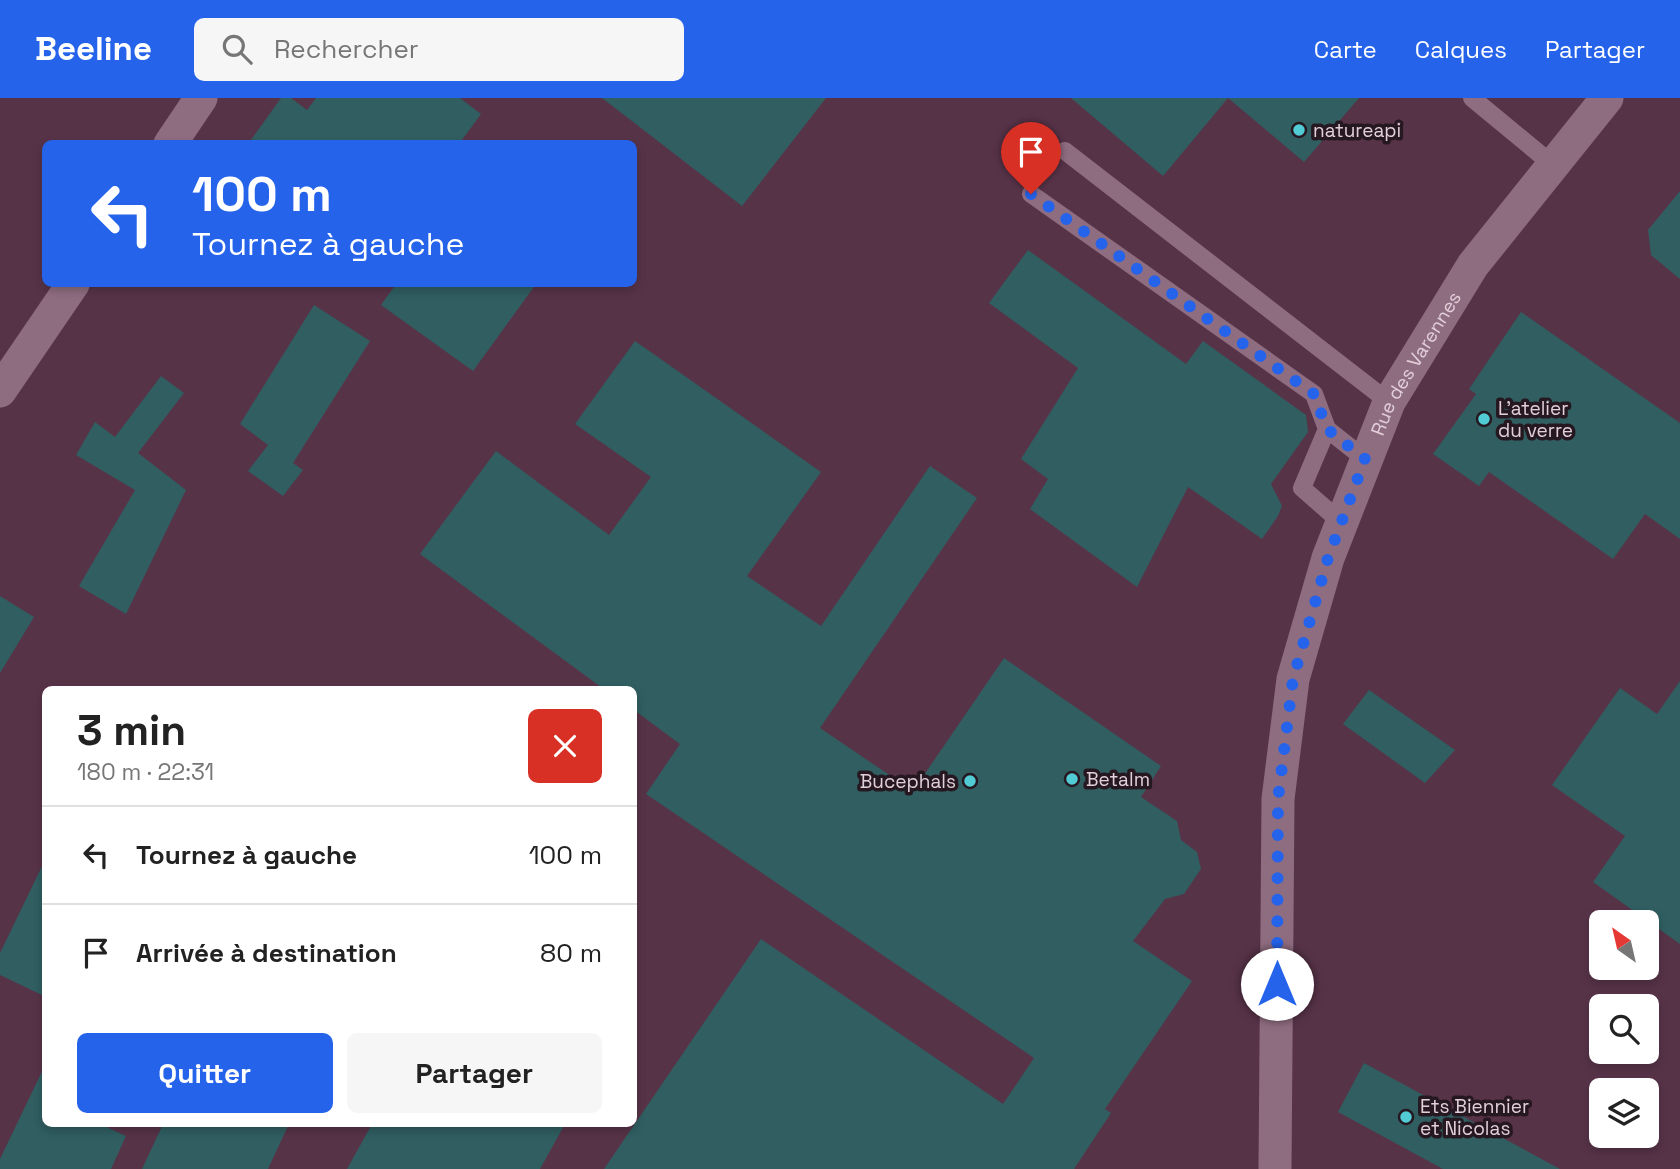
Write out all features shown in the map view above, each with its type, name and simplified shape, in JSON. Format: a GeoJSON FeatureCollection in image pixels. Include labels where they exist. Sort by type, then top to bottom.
{"type":"FeatureCollection","features":[{"type":"Feature","properties":{"kind":"street"},"geometry":{"type":"LineString","coordinates":[[173,140],[201,98]]}},
{"type":"Feature","properties":{"kind":"street","name":"Rue des Varennes"},"geometry":{"type":"LineString","coordinates":[[1275,1169],[1278,799],[1293,679],[1328,558],[1389,402],[1473,265],[1607,98]]}},
{"type":"Feature","properties":{"kind":"street"},"geometry":{"type":"LineString","coordinates":[[0,391],[71,287]]}},
{"type":"Feature","properties":{"kind":"lane"},"geometry":{"type":"LineString","coordinates":[[1472,98],[1553,165]]}},
{"type":"Feature","properties":{"kind":"lane"},"geometry":{"type":"LineString","coordinates":[[1065,150],[1389,402]]}},
{"type":"Feature","properties":{"kind":"lane"},"geometry":{"type":"LineString","coordinates":[[1031,194],[1314,394],[1327,429],[1365,459]]}},
{"type":"Feature","properties":{"kind":"lane"},"geometry":{"type":"LineString","coordinates":[[1327,429],[1302,488],[1342,523]]}},
{"type":"Feature","properties":{"kind":"shaded area"},"geometry":{"type":"Polygon","coordinates":[[[0,98],[1680,98],[1680,1169],[0,1169],[0,98]]]}},
{"type":"Feature","properties":{"kind":"building"},"geometry":{"type":"Polygon","coordinates":[[[281,98],[291,98],[307,110],[316,98],[460,98],[481,114],[462,140],[251,140],[281,98]]]}},
{"type":"Feature","properties":{"kind":"building"},"geometry":{"type":"Polygon","coordinates":[[[602,98],[826,98],[742,206],[602,98]]]}},
{"type":"Feature","properties":{"kind":"building"},"geometry":{"type":"Polygon","coordinates":[[[1071,98],[1228,98],[1163,176],[1071,98]]]}},
{"type":"Feature","properties":{"kind":"building","name":"natureapi"},"geometry":{"type":"Polygon","coordinates":[[[1228,98],[1359,98],[1304,162],[1228,98]]]}},
{"type":"Feature","properties":{"kind":"building"},"geometry":{"type":"Polygon","coordinates":[[[1680,191],[1680,279],[1651,255],[1648,230],[1680,191]]]}},
{"type":"Feature","properties":{"kind":"building"},"geometry":{"type":"Polygon","coordinates":[[[1028,250],[1186,364],[1203,341],[1306,415],[1308,432],[1271,484],[1282,506],[1262,539],[1188,487],[1137,587],[1030,509],[1048,479],[1021,459],[1078,368],[989,303],[1028,250]]]}},
{"type":"Feature","properties":{"kind":"building"},"geometry":{"type":"Polygon","coordinates":[[[394,287],[534,287],[473,371],[381,305],[394,287]]]}},
{"type":"Feature","properties":{"kind":"building"},"geometry":{"type":"Polygon","coordinates":[[[314,305],[370,341],[293,463],[303,470],[283,496],[248,471],[268,445],[240,424],[314,305]]]}},
{"type":"Feature","properties":{"kind":"building"},"geometry":{"type":"Polygon","coordinates":[[[1521,312],[1680,423],[1680,539],[1645,514],[1613,559],[1489,472],[1479,486],[1433,454],[1476,394],[1469,389],[1521,312]]]}},
{"type":"Feature","properties":{"kind":"building"},"geometry":{"type":"Polygon","coordinates":[[[635,341],[821,472],[747,576],[821,626],[930,466],[977,498],[820,728],[913,791],[1004,658],[1161,766],[1141,797],[1177,821],[1181,840],[1197,852],[1201,869],[1184,894],[1165,899],[1133,941],[1192,981],[1105,1109],[1111,1113],[1074,1169],[604,1169],[633,1127],[637,1127],[637,1121],[761,939],[1003,1104],[1034,1058],[646,794],[680,744],[637,712],[637,686],[600,686],[420,554],[496,451],[609,535],[651,477],[575,424],[635,341]]]}},
{"type":"Feature","properties":{"kind":"building"},"geometry":{"type":"Polygon","coordinates":[[[161,376],[184,393],[138,453],[186,490],[126,614],[79,586],[135,490],[76,455],[95,422],[115,437],[161,376]]]}},
{"type":"Feature","properties":{"kind":"building"},"geometry":{"type":"Polygon","coordinates":[[[0,596],[34,617],[0,673],[0,596]]]}},
{"type":"Feature","properties":{"kind":"building"},"geometry":{"type":"Polygon","coordinates":[[[1680,681],[1680,944],[1659,929],[1659,910],[1632,910],[1593,882],[1625,836],[1552,785],[1620,688],[1657,714],[1680,681]]]}},
{"type":"Feature","properties":{"kind":"building"},"geometry":{"type":"Polygon","coordinates":[[[1369,690],[1455,750],[1425,783],[1343,724],[1369,690]]]}},
{"type":"Feature","properties":{"kind":"building"},"geometry":{"type":"Polygon","coordinates":[[[42,866],[42,995],[0,975],[0,953],[42,866]]]}},
{"type":"Feature","properties":{"kind":"building","name":"Ets Biennier et Nicolas"},"geometry":{"type":"Polygon","coordinates":[[[1364,1063],[1560,1169],[1443,1169],[1338,1112],[1364,1063]]]}},
{"type":"Feature","properties":{"kind":"building"},"geometry":{"type":"Polygon","coordinates":[[[42,1071],[42,1127],[106,1127],[126,1136],[111,1169],[0,1169],[0,1159],[42,1071]]]}},
{"type":"Feature","properties":{"kind":"building"},"geometry":{"type":"Polygon","coordinates":[[[162,1127],[288,1127],[268,1169],[142,1169],[162,1127]]]}},
{"type":"Feature","properties":{"kind":"building"},"geometry":{"type":"Polygon","coordinates":[[[370,1127],[563,1127],[540,1169],[347,1169],[370,1127]]]}},
{"type":"Feature","properties":{"kind":"place","name":"natureapi"},"geometry":{"type":"Point","coordinates":[1299,130]}},
{"type":"Feature","properties":{"kind":"place","name":"L'atelier du verre"},"geometry":{"type":"Point","coordinates":[1484,419]}},
{"type":"Feature","properties":{"kind":"place","name":"Betalm"},"geometry":{"type":"Point","coordinates":[1072,779]}},
{"type":"Feature","properties":{"kind":"place","name":"Bucephals"},"geometry":{"type":"Point","coordinates":[970,781]}},
{"type":"Feature","properties":{"kind":"place","name":"Ets Biennier et Nicolas"},"geometry":{"type":"Point","coordinates":[1406,1117]}},
{"type":"Feature","properties":{"kind":"route"},"geometry":{"type":"LineString","coordinates":[[1031,194],[1314,394],[1327,429],[1365,459],[1328,558],[1293,679],[1278,799],[1277,984]]}}]}
